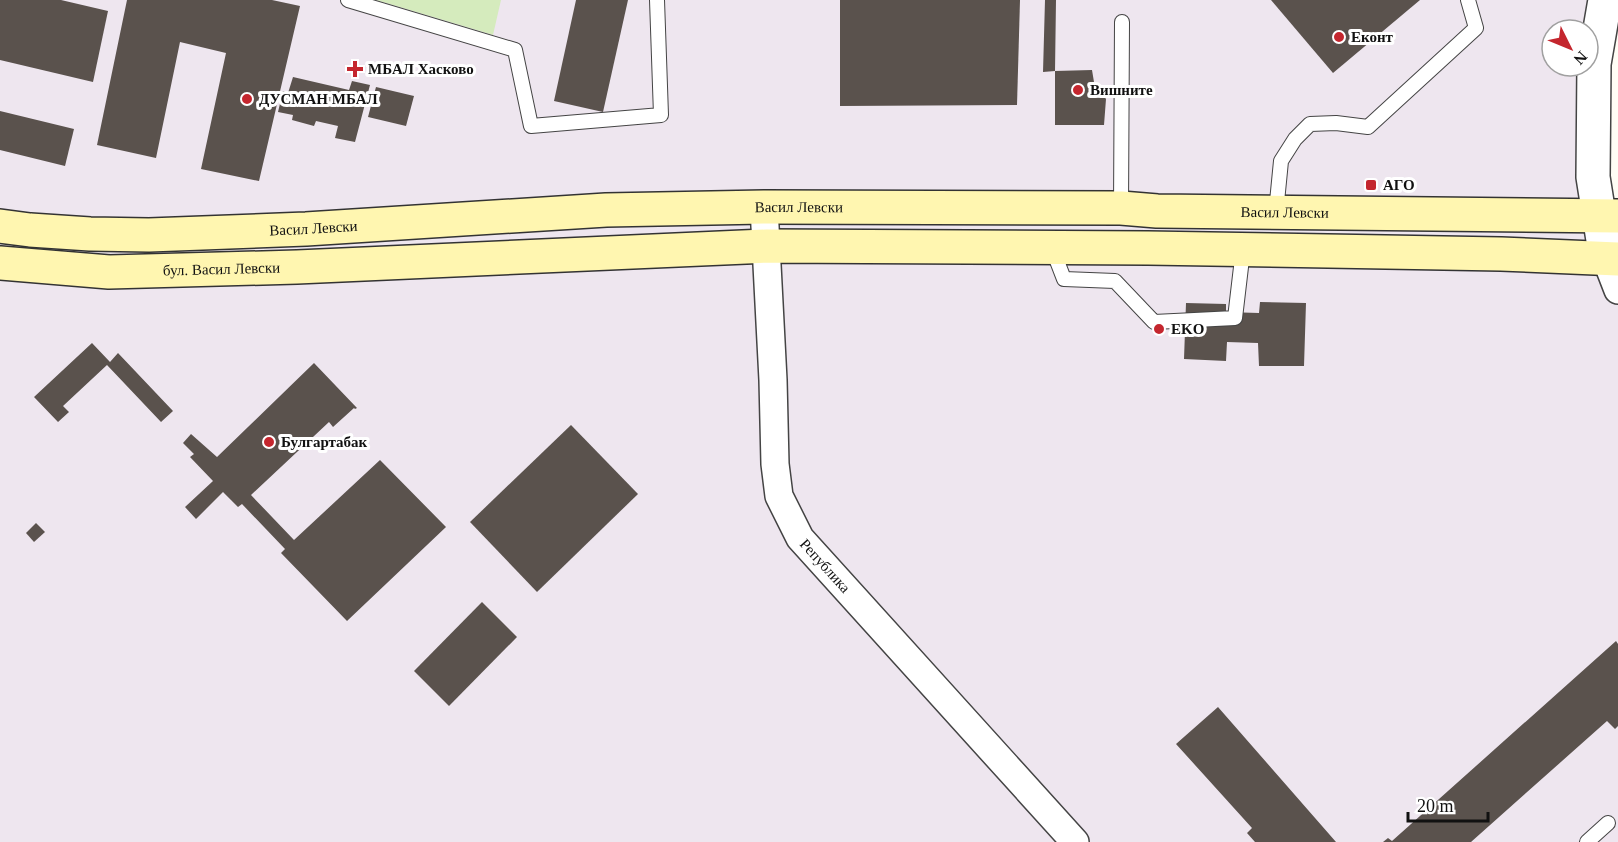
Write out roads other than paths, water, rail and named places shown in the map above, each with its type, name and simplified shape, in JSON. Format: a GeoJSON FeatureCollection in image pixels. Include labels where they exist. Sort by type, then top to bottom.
{"type":"FeatureCollection","features":[{"type":"Feature","properties":{"kind":"main road","name":"Васил Левски"},"geometry":{"type":"LineString","coordinates":[[0,226],[90,234],[149,235],[306,229],[606,210],[764,207],[1121,208],[1157,211],[1609,216]]}},
{"type":"Feature","properties":{"kind":"main road"},"geometry":{"type":"LineString","coordinates":[[767,246],[1243,250],[1501,254],[1612,259]]}},
{"type":"Feature","properties":{"kind":"main road","name":"бул. Васил Левски"},"geometry":{"type":"LineString","coordinates":[[0,263],[110,272],[297,267],[767,246]]}},
{"type":"Feature","properties":{"kind":"street"},"geometry":{"type":"LineString","coordinates":[[1605,0],[1594,64],[1593,177],[1609,216],[1612,259],[1618,290]]}},
{"type":"Feature","properties":{"kind":"street","name":"Република"},"geometry":{"type":"LineString","coordinates":[[764,207],[775,464],[779,496],[789,519],[800,538],[1075,842]]}},
{"type":"Feature","properties":{"kind":"lane"},"geometry":{"type":"LineString","coordinates":[[348,0],[514,50],[531,126],[661,115],[657,0]]}},
{"type":"Feature","properties":{"kind":"lane"},"geometry":{"type":"LineString","coordinates":[[1276,212],[1281,160],[1294,139],[1310,124],[1336,123],[1368,127],[1476,28],[1468,0]]}},
{"type":"Feature","properties":{"kind":"lane"},"geometry":{"type":"LineString","coordinates":[[1121,208],[1122,22]]}},
{"type":"Feature","properties":{"kind":"lane"},"geometry":{"type":"LineString","coordinates":[[1052,248],[1064,279],[1115,281],[1154,322],[1235,318],[1243,250]]}},
{"type":"Feature","properties":{"kind":"lane"},"geometry":{"type":"LineString","coordinates":[[1587,842],[1608,823]]}},
{"type":"Feature","properties":{"kind":"place","name":"Еконт"},"geometry":{"type":"Point","coordinates":[1339,37]}},
{"type":"Feature","properties":{"kind":"place","name":"МБАЛ Хасково"},"geometry":{"type":"Point","coordinates":[355,69]}},
{"type":"Feature","properties":{"kind":"place","name":"Вишните"},"geometry":{"type":"Point","coordinates":[1078,90]}},
{"type":"Feature","properties":{"kind":"place","name":"ДУСМАН МБАЛ"},"geometry":{"type":"Point","coordinates":[247,99]}},
{"type":"Feature","properties":{"kind":"place","name":"АГО"},"geometry":{"type":"Point","coordinates":[1371,185]}},
{"type":"Feature","properties":{"kind":"place","name":"EKO"},"geometry":{"type":"Point","coordinates":[1159,329]}},
{"type":"Feature","properties":{"kind":"place","name":"Булгартабак"},"geometry":{"type":"Point","coordinates":[269,442]}}]}
